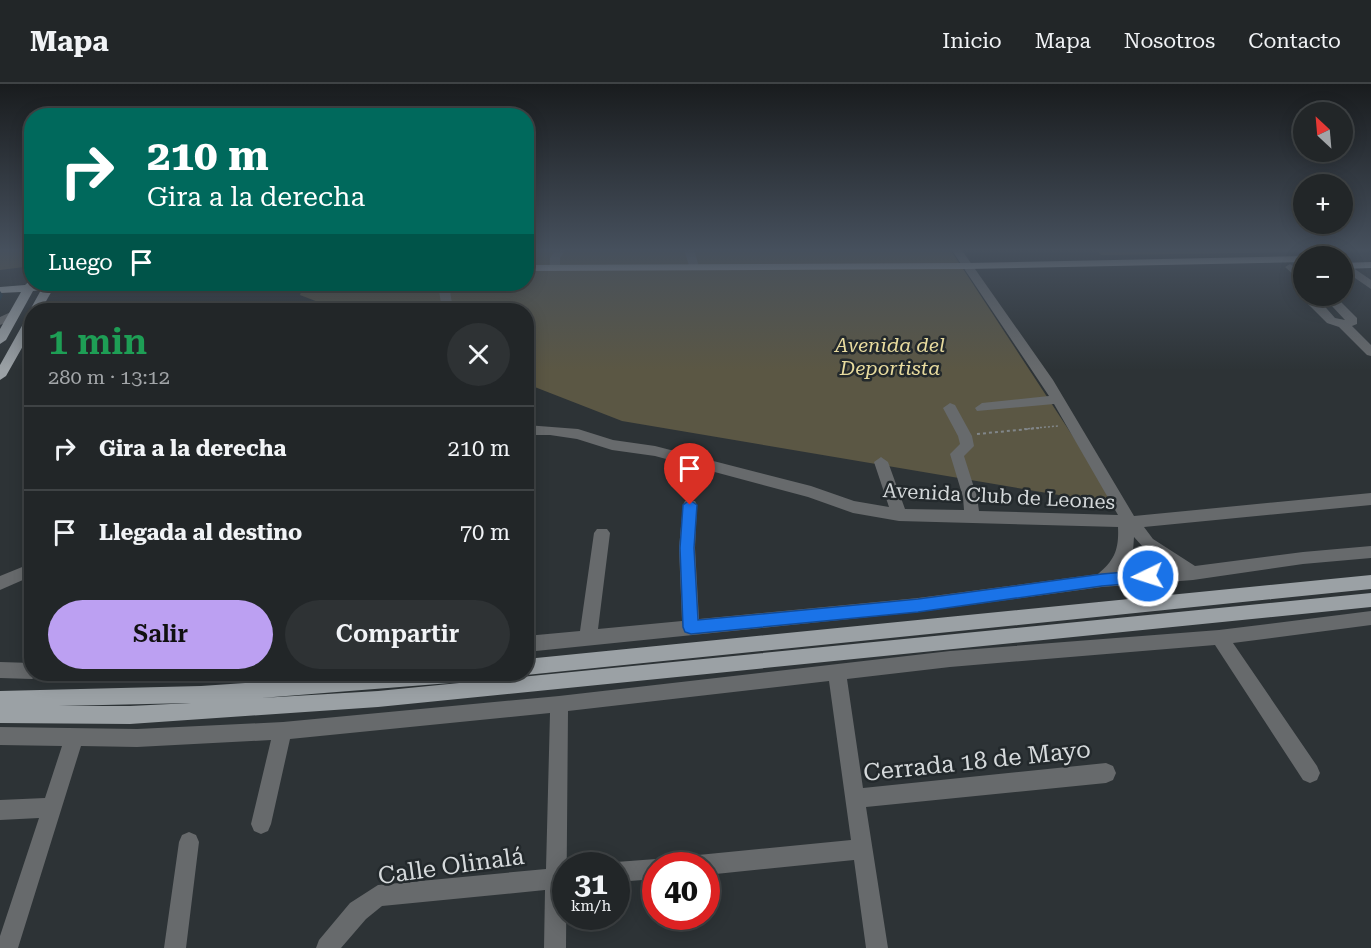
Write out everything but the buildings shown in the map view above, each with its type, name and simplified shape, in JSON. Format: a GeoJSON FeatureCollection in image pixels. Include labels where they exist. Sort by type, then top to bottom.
{"type":"FeatureCollection","features":[{"type":"Feature","properties":{"kind":"main road"},"geometry":{"type":"LineString","coordinates":[[0,340],[25,291]]}},
{"type":"Feature","properties":{"kind":"main road"},"geometry":{"type":"LineString","coordinates":[[0,376],[24,332]]}},
{"type":"Feature","properties":{"kind":"main road"},"geometry":{"type":"LineString","coordinates":[[534,666],[1371,582]]}},
{"type":"Feature","properties":{"kind":"main road"},"geometry":{"type":"LineString","coordinates":[[0,714],[130,714],[378,699],[1371,600]]}},
{"type":"Feature","properties":{"kind":"main road"},"geometry":{"type":"LineString","coordinates":[[0,699],[201,694],[389,681]]}},
{"type":"Feature","properties":{"kind":"street"},"geometry":{"type":"LineString","coordinates":[[983,289],[1073,424],[1128,520],[1148,543],[1170,560],[1193,573]]}},
{"type":"Feature","properties":{"kind":"street"},"geometry":{"type":"LineString","coordinates":[[445,291],[448,303]]}},
{"type":"Feature","properties":{"kind":"street"},"geometry":{"type":"LineString","coordinates":[[447,296],[450,291]]}},
{"type":"Feature","properties":{"kind":"street"},"geometry":{"type":"LineString","coordinates":[[1316,306],[1327,319],[1343,324],[1353,321],[1339,306]]}},
{"type":"Feature","properties":{"kind":"street"},"geometry":{"type":"LineString","coordinates":[[0,321],[13,315]]}},
{"type":"Feature","properties":{"kind":"street"},"geometry":{"type":"LineString","coordinates":[[1343,324],[1371,352]]}},
{"type":"Feature","properties":{"kind":"street"},"geometry":{"type":"LineString","coordinates":[[982,408],[1057,399]]}},
{"type":"Feature","properties":{"kind":"street"},"geometry":{"type":"LineString","coordinates":[[950,408],[965,436],[967,446],[957,454],[970,496],[972,516]]}},
{"type":"Feature","properties":{"kind":"street","name":"Avenida Club de Leones"},"geometry":{"type":"LineString","coordinates":[[534,430],[578,434],[612,445],[655,451],[811,492],[853,507],[899,515],[1128,520],[1371,499]]}},
{"type":"Feature","properties":{"kind":"street"},"geometry":{"type":"LineString","coordinates":[[881,462],[899,515]]}},
{"type":"Feature","properties":{"kind":"street"},"geometry":{"type":"LineString","coordinates":[[690,505],[687,548],[691,627]]}},
{"type":"Feature","properties":{"kind":"street"},"geometry":{"type":"LineString","coordinates":[[1102,580],[1120,566],[1127,546],[1128,520]]}},
{"type":"Feature","properties":{"kind":"street"},"geometry":{"type":"LineString","coordinates":[[588,638],[602,533]]}},
{"type":"Feature","properties":{"kind":"street"},"geometry":{"type":"LineString","coordinates":[[534,643],[918,605],[1102,580],[1193,573],[1303,558],[1371,552]]}},
{"type":"Feature","properties":{"kind":"street"},"geometry":{"type":"LineString","coordinates":[[0,583],[24,572]]}},
{"type":"Feature","properties":{"kind":"street"},"geometry":{"type":"LineString","coordinates":[[0,736],[137,738],[283,730],[559,704],[950,659],[1219,637],[1371,618]]}},
{"type":"Feature","properties":{"kind":"street"},"geometry":{"type":"LineString","coordinates":[[1219,637],[1310,773]]}},
{"type":"Feature","properties":{"kind":"street"},"geometry":{"type":"LineString","coordinates":[[0,670],[24,671]]}},
{"type":"Feature","properties":{"kind":"street"},"geometry":{"type":"LineString","coordinates":[[837,673],[877,948]]}},
{"type":"Feature","properties":{"kind":"street"},"geometry":{"type":"LineString","coordinates":[[559,704],[561,852]]}},
{"type":"Feature","properties":{"kind":"street"},"geometry":{"type":"LineString","coordinates":[[261,824],[283,730]]}},
{"type":"Feature","properties":{"kind":"street"},"geometry":{"type":"LineString","coordinates":[[7,948],[74,738]]}},
{"type":"Feature","properties":{"kind":"street","name":"Cerrada 18 de Mayo"},"geometry":{"type":"LineString","coordinates":[[854,799],[1106,773]]}},
{"type":"Feature","properties":{"kind":"street"},"geometry":{"type":"LineString","coordinates":[[0,810],[52,807]]}},
{"type":"Feature","properties":{"kind":"street"},"geometry":{"type":"LineString","coordinates":[[175,948],[189,842]]}},
{"type":"Feature","properties":{"kind":"street"},"geometry":{"type":"LineString","coordinates":[[720,863],[863,849]]}},
{"type":"Feature","properties":{"kind":"street","name":"Calle Olinalá"},"geometry":{"type":"LineString","coordinates":[[327,948],[358,911],[378,896],[552,878]]}},
{"type":"Feature","properties":{"kind":"street"},"geometry":{"type":"LineString","coordinates":[[555,948],[557,930]]}},
{"type":"Feature","properties":{"kind":"path"},"geometry":{"type":"LineString","coordinates":[[965,436],[1073,424]]}},
{"type":"Feature","properties":{"kind":"green space","name":"Avenida del Deportista"},"geometry":{"type":"Polygon","coordinates":[[[976,289],[1118,505],[622,421],[534,387],[534,303],[321,303],[300,295],[301,291],[976,289]]]}},
{"type":"Feature","properties":{"kind":"route"},"geometry":{"type":"LineString","coordinates":[[690,505],[687,527],[687,581],[691,627],[918,605],[1148,576]]}}]}
